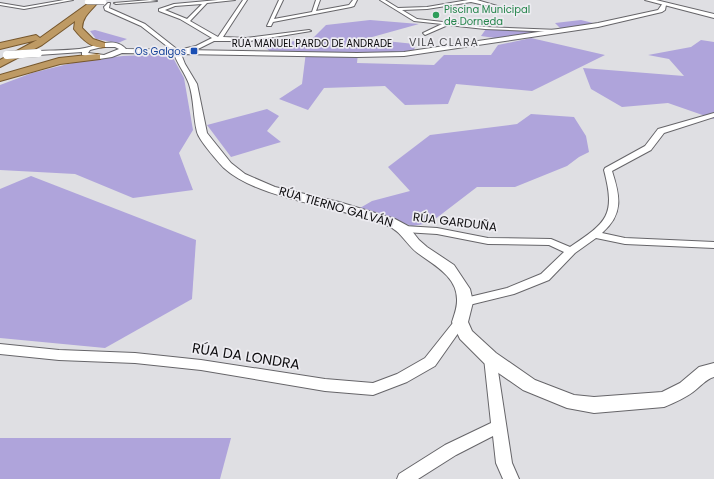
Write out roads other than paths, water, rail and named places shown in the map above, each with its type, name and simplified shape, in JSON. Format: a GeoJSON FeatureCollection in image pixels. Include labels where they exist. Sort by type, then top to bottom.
{"type":"FeatureCollection","features":[{"type":"Feature","properties":{"kind":"highway"},"geometry":{"type":"LineString","coordinates":[[0,46],[37,38],[85,11],[108,2]]}},
{"type":"Feature","properties":{"kind":"highway"},"geometry":{"type":"LineString","coordinates":[[85,11],[78,24],[78,29],[90,40],[102,46]]}},
{"type":"Feature","properties":{"kind":"highway"},"geometry":{"type":"LineString","coordinates":[[0,64],[49,38],[85,11]]}},
{"type":"Feature","properties":{"kind":"highway"},"geometry":{"type":"LineString","coordinates":[[0,78],[59,61],[97,57]]}},
{"type":"Feature","properties":{"kind":"main road"},"geometry":{"type":"LineString","coordinates":[[648,0],[662,5],[714,16]]}},
{"type":"Feature","properties":{"kind":"street"},"geometry":{"type":"LineString","coordinates":[[0,4],[24,8],[71,0]]}},
{"type":"Feature","properties":{"kind":"street"},"geometry":{"type":"LineString","coordinates":[[78,0],[87,2],[155,1]]}},
{"type":"Feature","properties":{"kind":"street"},"geometry":{"type":"LineString","coordinates":[[216,39],[188,21],[161,10],[174,4],[233,0]]}},
{"type":"Feature","properties":{"kind":"street"},"geometry":{"type":"LineString","coordinates":[[207,52],[207,48],[220,36],[245,0]]}},
{"type":"Feature","properties":{"kind":"street"},"geometry":{"type":"LineString","coordinates":[[264,36],[281,0]]}},
{"type":"Feature","properties":{"kind":"street"},"geometry":{"type":"LineString","coordinates":[[314,12],[318,0]]}},
{"type":"Feature","properties":{"kind":"street"},"geometry":{"type":"LineString","coordinates":[[272,19],[350,6],[353,5],[355,0]]}},
{"type":"Feature","properties":{"kind":"street"},"geometry":{"type":"LineString","coordinates":[[382,0],[416,20],[485,28],[561,31]]}},
{"type":"Feature","properties":{"kind":"street"},"geometry":{"type":"LineString","coordinates":[[396,9],[427,8],[474,0],[502,8]]}},
{"type":"Feature","properties":{"kind":"street"},"geometry":{"type":"LineString","coordinates":[[108,2],[106,7],[107,9],[143,25],[177,52],[198,47],[216,39],[244,39],[308,31]]}},
{"type":"Feature","properties":{"kind":"street"},"geometry":{"type":"LineString","coordinates":[[188,21],[206,2]]}},
{"type":"Feature","properties":{"kind":"street","name":"RÚA MANUEL PARDO DE ANDRADE"},"geometry":{"type":"LineString","coordinates":[[122,51],[357,55],[404,54],[625,20],[660,11],[662,10],[662,5]]}},
{"type":"Feature","properties":{"kind":"street"},"geometry":{"type":"LineString","coordinates":[[425,34],[449,23]]}},
{"type":"Feature","properties":{"kind":"street"},"geometry":{"type":"LineString","coordinates":[[203,31],[218,32],[226,27]]}},
{"type":"Feature","properties":{"kind":"street"},"geometry":{"type":"LineString","coordinates":[[216,39],[218,32]]}},
{"type":"Feature","properties":{"kind":"street"},"geometry":{"type":"LineString","coordinates":[[4,55],[86,50],[102,46],[121,46],[123,49],[122,51],[114,54],[97,57],[86,55],[86,50]]}},
{"type":"Feature","properties":{"kind":"street","name":"RÚA TIERNO GALVÁN"},"geometry":{"type":"LineString","coordinates":[[177,52],[181,64],[193,84],[202,133],[227,165],[241,176],[272,189],[342,207],[391,222],[404,229],[422,250],[449,268],[464,289],[465,302],[460,322]]}},
{"type":"Feature","properties":{"kind":"street"},"geometry":{"type":"LineString","coordinates":[[465,302],[510,291],[545,277],[571,251],[595,235],[611,219],[615,207],[613,185],[608,170],[648,148],[661,130],[714,115]]}},
{"type":"Feature","properties":{"kind":"street","name":"RÚA GARDUÑA"},"geometry":{"type":"LineString","coordinates":[[404,229],[437,231],[488,241],[551,242],[571,251]]}},
{"type":"Feature","properties":{"kind":"street"},"geometry":{"type":"LineString","coordinates":[[595,235],[625,241],[714,245]]}},
{"type":"Feature","properties":{"kind":"street"},"geometry":{"type":"LineString","coordinates":[[460,322],[466,335],[490,358],[529,385],[556,398],[573,403],[594,405],[664,399],[686,388],[705,372],[714,370]]}},
{"type":"Feature","properties":{"kind":"street","name":"RÚA DA LONDRA"},"geometry":{"type":"LineString","coordinates":[[0,349],[59,355],[135,358],[201,365],[325,385],[373,390],[402,378],[430,362],[460,322]]}},
{"type":"Feature","properties":{"kind":"street"},"geometry":{"type":"LineString","coordinates":[[490,358],[504,463],[511,479]]}},
{"type":"Feature","properties":{"kind":"street"},"geometry":{"type":"LineString","coordinates":[[405,479],[426,463],[452,448],[499,426]]}},
{"type":"Feature","properties":{"kind":"place","name":"Piscina Municipal de Dorneda"},"geometry":{"type":"Point","coordinates":[436,15]}},
{"type":"Feature","properties":{"kind":"place","name":"Os Galgos"},"geometry":{"type":"Point","coordinates":[194,51]}},
{"type":"Feature","properties":{"kind":"district","name":"VILA CLARA"},"geometry":{"type":"Point","coordinates":[444,42]}}]}
